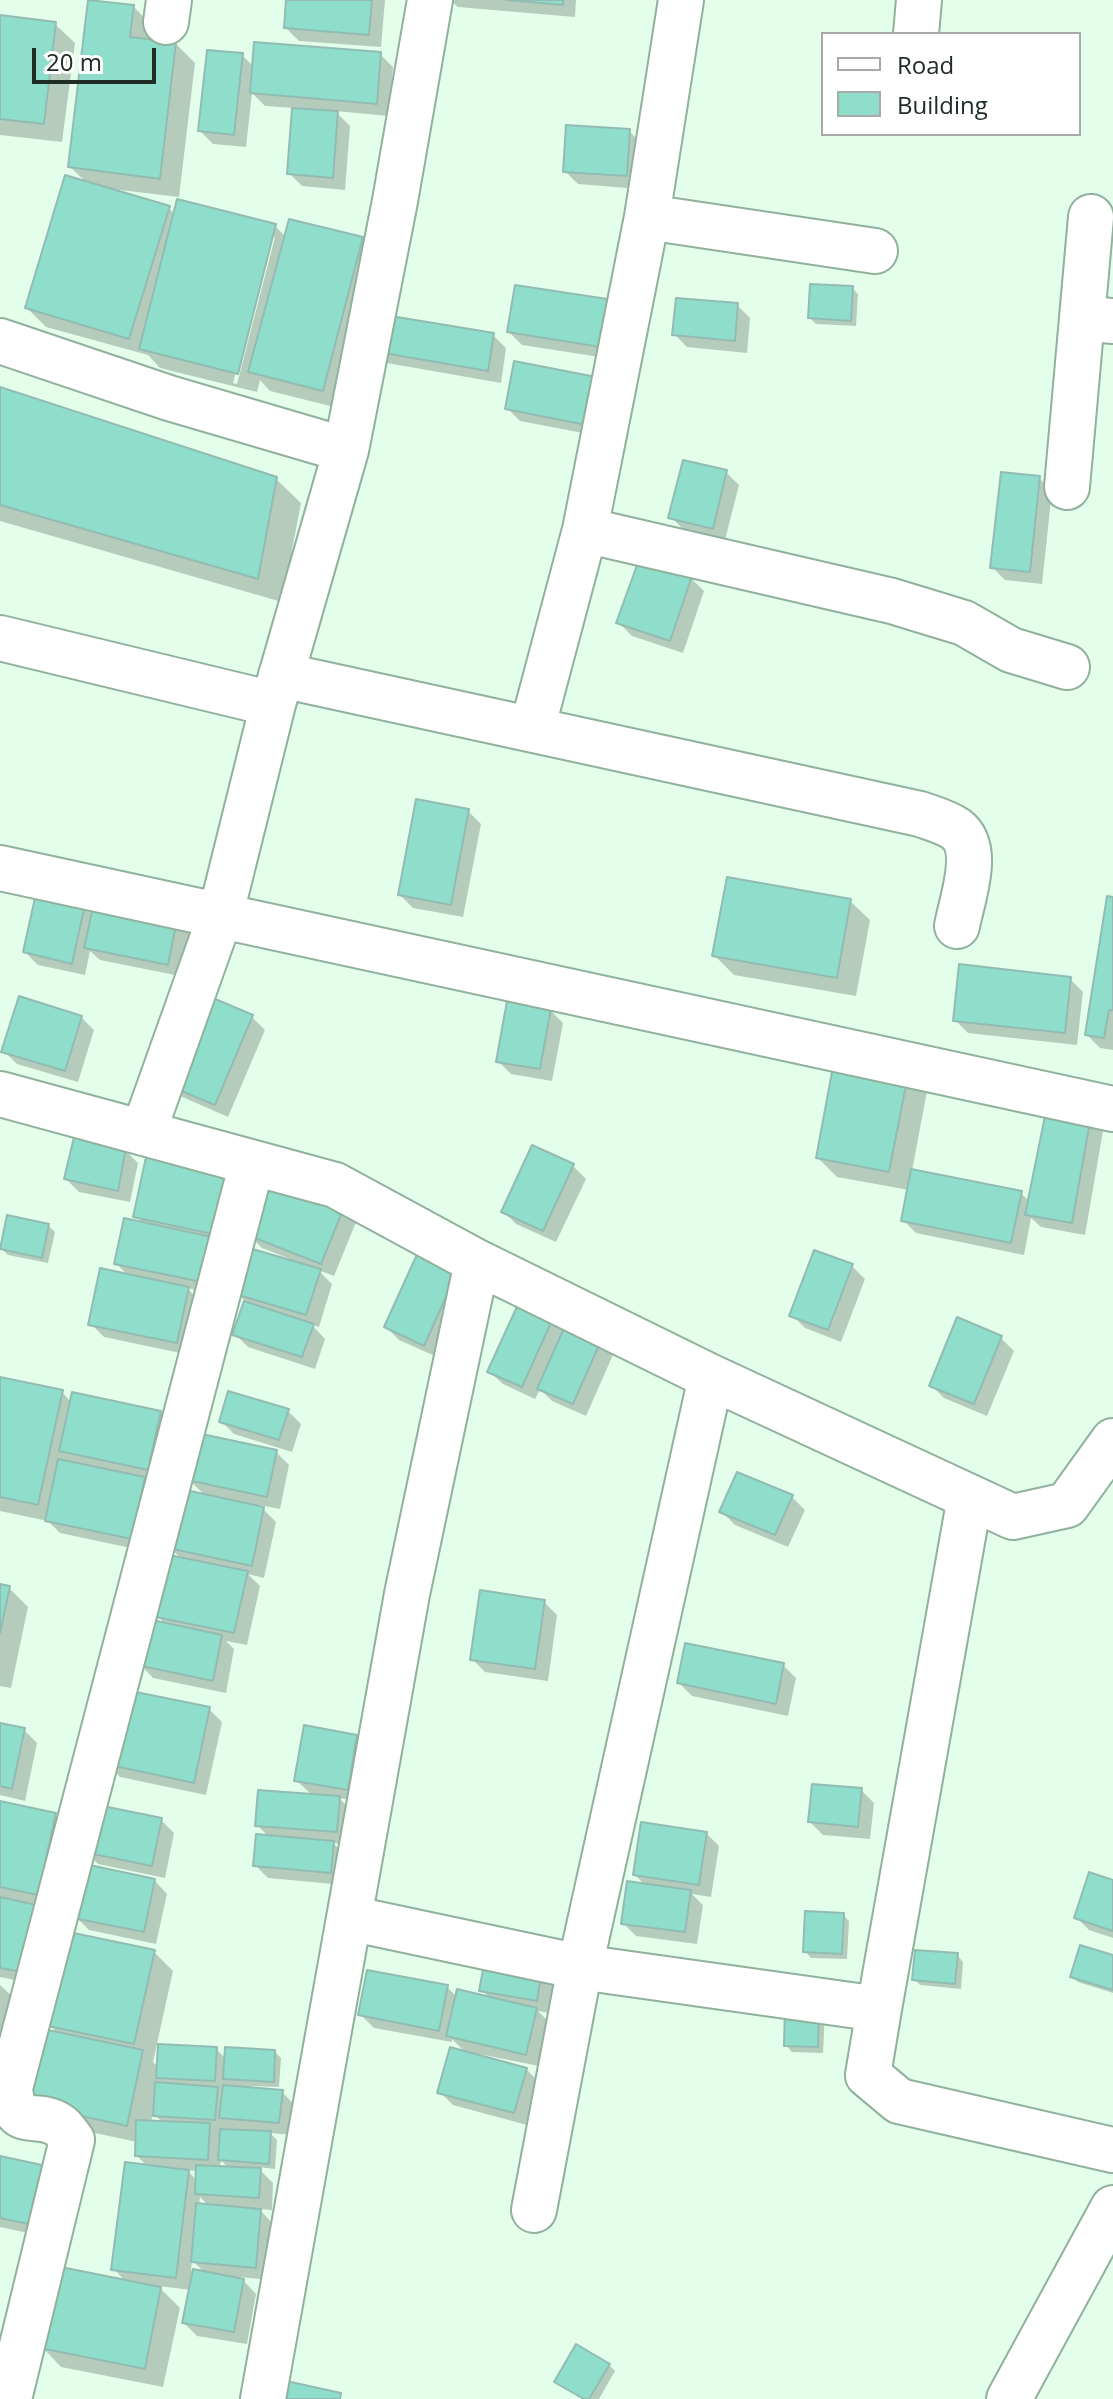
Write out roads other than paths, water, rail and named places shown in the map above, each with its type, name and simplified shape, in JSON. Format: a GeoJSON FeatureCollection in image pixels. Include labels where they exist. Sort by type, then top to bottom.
{"type":"FeatureCollection","features":[{"type":"Feature","properties":{"kind":"street"},"geometry":{"type":"LineString","coordinates":[[143,1133],[220,917],[277,690],[346,450],[395,201],[430,0]]}},
{"type":"Feature","properties":{"kind":"street"},"geometry":{"type":"LineString","coordinates":[[532,729],[585,530],[647,217],[681,0]]}},
{"type":"Feature","properties":{"kind":"street"},"geometry":{"type":"LineString","coordinates":[[916,32],[919,0]]}},
{"type":"Feature","properties":{"kind":"street"},"geometry":{"type":"LineString","coordinates":[[647,217],[875,251]]}},
{"type":"Feature","properties":{"kind":"street"},"geometry":{"type":"LineString","coordinates":[[1067,487],[1097,319],[1091,217]]}},
{"type":"Feature","properties":{"kind":"street"},"geometry":{"type":"LineString","coordinates":[[0,341],[169,398],[346,450]]}},
{"type":"Feature","properties":{"kind":"street"},"geometry":{"type":"LineString","coordinates":[[585,530],[892,601],[964,623],[1011,650],[1067,667]]}},
{"type":"Feature","properties":{"kind":"street"},"geometry":{"type":"LineString","coordinates":[[0,638],[277,690],[532,729],[920,814],[956,829],[966,840],[971,855],[957,926]]}},
{"type":"Feature","properties":{"kind":"street"},"geometry":{"type":"LineString","coordinates":[[0,868],[1113,1109]]}},
{"type":"Feature","properties":{"kind":"street"},"geometry":{"type":"LineString","coordinates":[[1,1100],[143,1133],[335,1185],[477,1262],[711,1377],[1013,1517],[1067,1505],[1113,1441]]}},
{"type":"Feature","properties":{"kind":"street"},"geometry":{"type":"LineString","coordinates":[[9,2399],[72,2140],[58,2124],[20,2116],[11,2104],[10,2088],[252,1163]]}},
{"type":"Feature","properties":{"kind":"street"},"geometry":{"type":"LineString","coordinates":[[263,2399],[407,1594],[477,1262]]}},
{"type":"Feature","properties":{"kind":"street"},"geometry":{"type":"LineString","coordinates":[[534,2210],[580,1967],[711,1377]]}},
{"type":"Feature","properties":{"kind":"street"},"geometry":{"type":"LineString","coordinates":[[970,1497],[868,2075],[899,2101],[1113,2150]]}},
{"type":"Feature","properties":{"kind":"street"},"geometry":{"type":"LineString","coordinates":[[349,1918],[580,1967],[879,2009]]}},
{"type":"Feature","properties":{"kind":"street"},"geometry":{"type":"LineString","coordinates":[[1009,2399],[1113,2208]]}}]}
